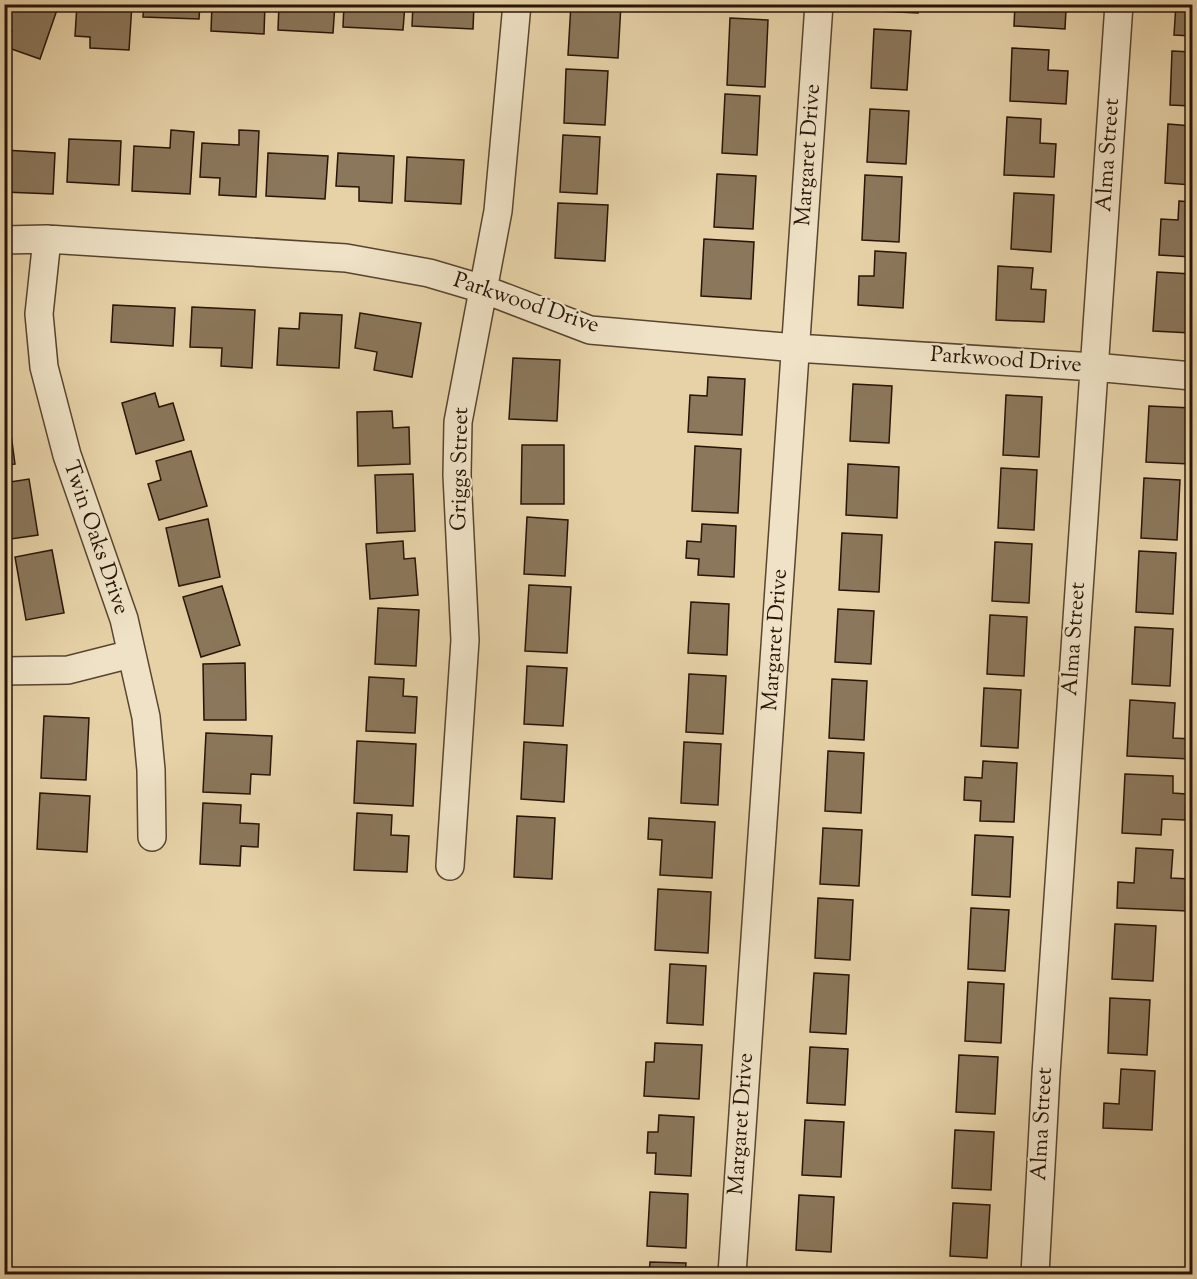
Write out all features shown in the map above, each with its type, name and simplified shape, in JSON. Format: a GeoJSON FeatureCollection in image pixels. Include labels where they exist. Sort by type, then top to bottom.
{"type":"FeatureCollection","features":[{"type":"Feature","properties":{"kind":"street","name":"Griggs Street"},"geometry":{"type":"LineString","coordinates":[[450,866],[465,640],[457,475],[458,422],[498,212],[517,4]]}},
{"type":"Feature","properties":{"kind":"street","name":"Margaret Drive"},"geometry":{"type":"LineString","coordinates":[[732,1275],[819,4]]}},
{"type":"Feature","properties":{"kind":"street","name":"Alma Street"},"geometry":{"type":"LineString","coordinates":[[1035,1275],[1046,1062],[1119,4]]}},
{"type":"Feature","properties":{"kind":"street","name":"Parkwood Drive"},"geometry":{"type":"LineString","coordinates":[[4,240],[47,239],[346,258],[429,273],[483,289],[590,330],[796,348],[1094,366],[1192,376]]}},
{"type":"Feature","properties":{"kind":"street","name":"Twin Oaks Drive"},"geometry":{"type":"LineString","coordinates":[[47,239],[39,314],[44,367],[67,455],[124,619],[147,728],[152,770],[152,837]]}},
{"type":"Feature","properties":{"kind":"street"},"geometry":{"type":"LineString","coordinates":[[4,671],[68,670],[131,654]]}},
{"type":"Feature","properties":{"kind":"building"},"geometry":{"type":"Polygon","coordinates":[[[4,4],[59,4],[40,59],[6,47],[12,31],[4,29],[4,4]]]}},
{"type":"Feature","properties":{"kind":"building"},"geometry":{"type":"Polygon","coordinates":[[[77,4],[132,4],[129,50],[90,48],[90,37],[75,36],[77,4]]]}},
{"type":"Feature","properties":{"kind":"building"},"geometry":{"type":"Polygon","coordinates":[[[144,4],[200,4],[199,19],[143,17],[144,4]]]}},
{"type":"Feature","properties":{"kind":"building"},"geometry":{"type":"Polygon","coordinates":[[[212,4],[265,4],[264,34],[211,31],[212,4]]]}},
{"type":"Feature","properties":{"kind":"building"},"geometry":{"type":"Polygon","coordinates":[[[279,4],[335,4],[333,33],[278,30],[279,4]]]}},
{"type":"Feature","properties":{"kind":"building"},"geometry":{"type":"Polygon","coordinates":[[[344,4],[405,4],[403,30],[343,27],[344,4]]]}},
{"type":"Feature","properties":{"kind":"building"},"geometry":{"type":"Polygon","coordinates":[[[413,4],[474,4],[473,29],[412,26],[413,4]]]}},
{"type":"Feature","properties":{"kind":"building"},"geometry":{"type":"Polygon","coordinates":[[[571,4],[621,4],[618,58],[568,55],[571,4]]]}},
{"type":"Feature","properties":{"kind":"building"},"geometry":{"type":"Polygon","coordinates":[[[878,4],[918,4],[918,13],[877,11],[878,4]]]}},
{"type":"Feature","properties":{"kind":"building"},"geometry":{"type":"Polygon","coordinates":[[[1015,4],[1049,4],[1049,8],[1066,9],[1065,29],[1014,26],[1015,4]]]}},
{"type":"Feature","properties":{"kind":"building"},"geometry":{"type":"Polygon","coordinates":[[[1176,4],[1192,4],[1192,36],[1174,35],[1176,4]]]}},
{"type":"Feature","properties":{"kind":"building"},"geometry":{"type":"Polygon","coordinates":[[[730,18],[768,20],[765,87],[727,85],[730,18]]]}},
{"type":"Feature","properties":{"kind":"building"},"geometry":{"type":"Polygon","coordinates":[[[874,29],[911,31],[907,90],[871,88],[874,29]]]}},
{"type":"Feature","properties":{"kind":"building"},"geometry":{"type":"Polygon","coordinates":[[[1012,48],[1049,50],[1048,70],[1068,71],[1066,104],[1010,101],[1012,48]]]}},
{"type":"Feature","properties":{"kind":"building"},"geometry":{"type":"Polygon","coordinates":[[[1172,51],[1192,52],[1192,106],[1170,105],[1172,51]]]}},
{"type":"Feature","properties":{"kind":"building"},"geometry":{"type":"Polygon","coordinates":[[[566,69],[608,71],[605,125],[564,123],[566,69]]]}},
{"type":"Feature","properties":{"kind":"building"},"geometry":{"type":"Polygon","coordinates":[[[725,94],[760,96],[757,155],[722,153],[725,94]]]}},
{"type":"Feature","properties":{"kind":"building"},"geometry":{"type":"Polygon","coordinates":[[[870,109],[909,111],[906,164],[867,162],[870,109]]]}},
{"type":"Feature","properties":{"kind":"building"},"geometry":{"type":"Polygon","coordinates":[[[1007,117],[1041,119],[1040,143],[1056,144],[1054,177],[1004,175],[1007,117]]]}},
{"type":"Feature","properties":{"kind":"building"},"geometry":{"type":"Polygon","coordinates":[[[1168,124],[1192,126],[1192,185],[1165,183],[1168,124]]]}},
{"type":"Feature","properties":{"kind":"building"},"geometry":{"type":"Polygon","coordinates":[[[171,130],[194,132],[190,194],[132,191],[134,146],[170,148],[171,130]]]}},
{"type":"Feature","properties":{"kind":"building"},"geometry":{"type":"Polygon","coordinates":[[[239,130],[259,131],[256,197],[219,195],[220,178],[200,177],[202,143],[239,145],[239,130]]]}},
{"type":"Feature","properties":{"kind":"building"},"geometry":{"type":"Polygon","coordinates":[[[563,135],[600,137],[597,194],[560,192],[563,135]]]}},
{"type":"Feature","properties":{"kind":"building"},"geometry":{"type":"Polygon","coordinates":[[[69,139],[121,141],[119,185],[67,182],[69,139]]]}},
{"type":"Feature","properties":{"kind":"building"},"geometry":{"type":"Polygon","coordinates":[[[4,150],[55,153],[53,194],[4,192],[4,150]]]}},
{"type":"Feature","properties":{"kind":"building"},"geometry":{"type":"Polygon","coordinates":[[[268,153],[328,156],[325,199],[266,196],[268,153]]]}},
{"type":"Feature","properties":{"kind":"building"},"geometry":{"type":"Polygon","coordinates":[[[338,153],[394,156],[392,203],[359,201],[359,187],[336,186],[338,153]]]}},
{"type":"Feature","properties":{"kind":"building"},"geometry":{"type":"Polygon","coordinates":[[[407,157],[464,160],[461,204],[405,201],[407,157]]]}},
{"type":"Feature","properties":{"kind":"building"},"geometry":{"type":"Polygon","coordinates":[[[717,174],[756,176],[753,229],[714,227],[717,174]]]}},
{"type":"Feature","properties":{"kind":"building"},"geometry":{"type":"Polygon","coordinates":[[[865,175],[902,177],[899,242],[862,240],[865,175]]]}},
{"type":"Feature","properties":{"kind":"building"},"geometry":{"type":"Polygon","coordinates":[[[1014,193],[1054,195],[1051,252],[1011,249],[1014,193]]]}},
{"type":"Feature","properties":{"kind":"building"},"geometry":{"type":"Polygon","coordinates":[[[1179,201],[1192,202],[1192,257],[1159,255],[1161,219],[1178,220],[1179,201]]]}},
{"type":"Feature","properties":{"kind":"building"},"geometry":{"type":"Polygon","coordinates":[[[558,203],[608,205],[605,261],[555,258],[558,203]]]}},
{"type":"Feature","properties":{"kind":"building"},"geometry":{"type":"Polygon","coordinates":[[[704,239],[754,242],[751,299],[701,296],[704,239]]]}},
{"type":"Feature","properties":{"kind":"building"},"geometry":{"type":"Polygon","coordinates":[[[875,251],[906,253],[903,308],[858,305],[859,276],[874,276],[875,251]]]}},
{"type":"Feature","properties":{"kind":"building"},"geometry":{"type":"Polygon","coordinates":[[[998,266],[1033,268],[1031,289],[1046,290],[1044,322],[996,320],[998,266]]]}},
{"type":"Feature","properties":{"kind":"building"},"geometry":{"type":"Polygon","coordinates":[[[1157,272],[1192,274],[1191,333],[1153,331],[1157,272]]]}},
{"type":"Feature","properties":{"kind":"building"},"geometry":{"type":"Polygon","coordinates":[[[113,305],[175,308],[173,346],[111,342],[113,305]]]}},
{"type":"Feature","properties":{"kind":"building"},"geometry":{"type":"Polygon","coordinates":[[[192,307],[255,310],[252,368],[221,366],[222,348],[190,347],[192,307]]]}},
{"type":"Feature","properties":{"kind":"building"},"geometry":{"type":"Polygon","coordinates":[[[300,313],[342,315],[339,368],[277,365],[279,328],[299,329],[300,313]]]}},
{"type":"Feature","properties":{"kind":"building"},"geometry":{"type":"Polygon","coordinates":[[[360,313],[421,323],[412,377],[374,370],[377,352],[355,348],[360,313]]]}},
{"type":"Feature","properties":{"kind":"building"},"geometry":{"type":"Polygon","coordinates":[[[513,358],[560,360],[557,421],[509,419],[513,358]]]}},
{"type":"Feature","properties":{"kind":"building"},"geometry":{"type":"Polygon","coordinates":[[[708,377],[745,379],[742,435],[688,432],[690,395],[707,396],[708,377]]]}},
{"type":"Feature","properties":{"kind":"building"},"geometry":{"type":"Polygon","coordinates":[[[853,384],[892,386],[889,443],[850,441],[853,384]]]}},
{"type":"Feature","properties":{"kind":"building"},"geometry":{"type":"Polygon","coordinates":[[[155,393],[159,407],[173,403],[184,440],[136,454],[122,403],[155,393]]]}},
{"type":"Feature","properties":{"kind":"building"},"geometry":{"type":"Polygon","coordinates":[[[1006,395],[1042,397],[1039,457],[1003,455],[1006,395]]]}},
{"type":"Feature","properties":{"kind":"building"},"geometry":{"type":"Polygon","coordinates":[[[7,404],[15,464],[4,465],[4,405],[7,404]]]}},
{"type":"Feature","properties":{"kind":"building"},"geometry":{"type":"Polygon","coordinates":[[[1149,406],[1192,408],[1190,464],[1146,462],[1149,406]]]}},
{"type":"Feature","properties":{"kind":"building"},"geometry":{"type":"Polygon","coordinates":[[[392,411],[393,428],[409,427],[410,464],[358,466],[357,412],[392,411]]]}},
{"type":"Feature","properties":{"kind":"building"},"geometry":{"type":"Polygon","coordinates":[[[522,445],[564,445],[564,504],[521,504],[522,445]]]}},
{"type":"Feature","properties":{"kind":"building"},"geometry":{"type":"Polygon","coordinates":[[[695,446],[741,449],[738,513],[692,511],[695,446]]]}},
{"type":"Feature","properties":{"kind":"building"},"geometry":{"type":"Polygon","coordinates":[[[191,451],[207,506],[159,520],[148,484],[161,480],[156,461],[191,451]]]}},
{"type":"Feature","properties":{"kind":"building"},"geometry":{"type":"Polygon","coordinates":[[[848,464],[899,467],[897,518],[846,515],[848,464]]]}},
{"type":"Feature","properties":{"kind":"building"},"geometry":{"type":"Polygon","coordinates":[[[1001,468],[1037,470],[1034,530],[998,528],[1001,468]]]}},
{"type":"Feature","properties":{"kind":"building"},"geometry":{"type":"Polygon","coordinates":[[[413,474],[415,531],[377,533],[375,475],[413,474]]]}},
{"type":"Feature","properties":{"kind":"building"},"geometry":{"type":"Polygon","coordinates":[[[1144,478],[1180,480],[1177,540],[1141,538],[1144,478]]]}},
{"type":"Feature","properties":{"kind":"building"},"geometry":{"type":"Polygon","coordinates":[[[29,479],[38,535],[4,540],[4,483],[29,479]]]}},
{"type":"Feature","properties":{"kind":"building"},"geometry":{"type":"Polygon","coordinates":[[[527,517],[568,520],[565,576],[524,574],[527,517]]]}},
{"type":"Feature","properties":{"kind":"building"},"geometry":{"type":"Polygon","coordinates":[[[208,519],[220,577],[179,586],[166,528],[208,519]]]}},
{"type":"Feature","properties":{"kind":"building"},"geometry":{"type":"Polygon","coordinates":[[[702,524],[736,526],[734,577],[698,575],[699,559],[686,558],[687,541],[701,542],[702,524]]]}},
{"type":"Feature","properties":{"kind":"building"},"geometry":{"type":"Polygon","coordinates":[[[842,533],[882,535],[879,592],[839,590],[842,533]]]}},
{"type":"Feature","properties":{"kind":"building"},"geometry":{"type":"Polygon","coordinates":[[[403,541],[404,559],[415,558],[418,595],[370,599],[366,544],[403,541]]]}},
{"type":"Feature","properties":{"kind":"building"},"geometry":{"type":"Polygon","coordinates":[[[995,542],[1032,544],[1029,603],[992,601],[995,542]]]}},
{"type":"Feature","properties":{"kind":"building"},"geometry":{"type":"Polygon","coordinates":[[[52,550],[64,613],[26,620],[15,557],[52,550]]]}},
{"type":"Feature","properties":{"kind":"building"},"geometry":{"type":"Polygon","coordinates":[[[1139,551],[1176,553],[1173,614],[1136,612],[1139,551]]]}},
{"type":"Feature","properties":{"kind":"building"},"geometry":{"type":"Polygon","coordinates":[[[529,585],[571,587],[567,653],[525,651],[529,585]]]}},
{"type":"Feature","properties":{"kind":"building"},"geometry":{"type":"Polygon","coordinates":[[[222,586],[240,645],[201,657],[183,597],[222,586]]]}},
{"type":"Feature","properties":{"kind":"building"},"geometry":{"type":"Polygon","coordinates":[[[691,602],[729,604],[727,655],[688,653],[691,602]]]}},
{"type":"Feature","properties":{"kind":"building"},"geometry":{"type":"Polygon","coordinates":[[[378,608],[419,610],[416,666],[375,664],[378,608]]]}},
{"type":"Feature","properties":{"kind":"building"},"geometry":{"type":"Polygon","coordinates":[[[838,609],[874,611],[871,664],[835,662],[838,609]]]}},
{"type":"Feature","properties":{"kind":"building"},"geometry":{"type":"Polygon","coordinates":[[[990,615],[1027,617],[1024,676],[987,674],[990,615]]]}},
{"type":"Feature","properties":{"kind":"building"},"geometry":{"type":"Polygon","coordinates":[[[1135,627],[1173,629],[1170,686],[1132,684],[1135,627]]]}},
{"type":"Feature","properties":{"kind":"building"},"geometry":{"type":"Polygon","coordinates":[[[245,663],[246,720],[204,720],[203,664],[245,663]]]}},
{"type":"Feature","properties":{"kind":"building"},"geometry":{"type":"Polygon","coordinates":[[[527,666],[567,668],[563,726],[524,724],[527,666]]]}},
{"type":"Feature","properties":{"kind":"building"},"geometry":{"type":"Polygon","coordinates":[[[689,674],[726,676],[723,734],[686,732],[689,674]]]}},
{"type":"Feature","properties":{"kind":"building"},"geometry":{"type":"Polygon","coordinates":[[[369,677],[404,679],[403,696],[417,697],[415,733],[366,731],[369,677]]]}},
{"type":"Feature","properties":{"kind":"building"},"geometry":{"type":"Polygon","coordinates":[[[832,679],[867,681],[864,740],[829,738],[832,679]]]}},
{"type":"Feature","properties":{"kind":"building"},"geometry":{"type":"Polygon","coordinates":[[[984,688],[1021,690],[1018,748],[981,746],[984,688]]]}},
{"type":"Feature","properties":{"kind":"building"},"geometry":{"type":"Polygon","coordinates":[[[1130,700],[1175,703],[1173,738],[1192,739],[1190,759],[1127,756],[1130,700]]]}},
{"type":"Feature","properties":{"kind":"building"},"geometry":{"type":"Polygon","coordinates":[[[44,716],[89,718],[86,780],[41,778],[44,716]]]}},
{"type":"Feature","properties":{"kind":"building"},"geometry":{"type":"Polygon","coordinates":[[[206,733],[272,736],[270,775],[251,774],[250,794],[203,792],[206,733]]]}},
{"type":"Feature","properties":{"kind":"building"},"geometry":{"type":"Polygon","coordinates":[[[357,741],[416,744],[413,806],[354,803],[357,741]]]}},
{"type":"Feature","properties":{"kind":"building"},"geometry":{"type":"Polygon","coordinates":[[[524,742],[567,745],[564,802],[521,799],[524,742]]]}},
{"type":"Feature","properties":{"kind":"building"},"geometry":{"type":"Polygon","coordinates":[[[684,742],[721,744],[718,805],[681,803],[684,742]]]}},
{"type":"Feature","properties":{"kind":"building"},"geometry":{"type":"Polygon","coordinates":[[[828,751],[864,753],[861,813],[825,811],[828,751]]]}},
{"type":"Feature","properties":{"kind":"building"},"geometry":{"type":"Polygon","coordinates":[[[983,761],[1017,763],[1014,822],[980,821],[981,801],[964,800],[965,777],[982,778],[983,761]]]}},
{"type":"Feature","properties":{"kind":"building"},"geometry":{"type":"Polygon","coordinates":[[[1125,774],[1173,776],[1173,793],[1186,794],[1185,820],[1162,819],[1161,835],[1122,833],[1125,774]]]}},
{"type":"Feature","properties":{"kind":"building"},"geometry":{"type":"Polygon","coordinates":[[[40,793],[90,796],[87,852],[37,849],[40,793]]]}},
{"type":"Feature","properties":{"kind":"building"},"geometry":{"type":"Polygon","coordinates":[[[203,803],[241,805],[240,823],[259,824],[258,847],[241,846],[240,866],[200,864],[203,803]]]}},
{"type":"Feature","properties":{"kind":"building"},"geometry":{"type":"Polygon","coordinates":[[[357,813],[392,815],[391,835],[409,836],[407,872],[354,870],[357,813]]]}},
{"type":"Feature","properties":{"kind":"building"},"geometry":{"type":"Polygon","coordinates":[[[517,816],[555,818],[552,879],[514,877],[517,816]]]}},
{"type":"Feature","properties":{"kind":"building"},"geometry":{"type":"Polygon","coordinates":[[[649,818],[715,822],[712,878],[660,875],[662,840],[648,839],[649,818]]]}},
{"type":"Feature","properties":{"kind":"building"},"geometry":{"type":"Polygon","coordinates":[[[823,828],[862,830],[859,886],[820,884],[823,828]]]}},
{"type":"Feature","properties":{"kind":"building"},"geometry":{"type":"Polygon","coordinates":[[[975,835],[1013,837],[1010,897],[972,895],[975,835]]]}},
{"type":"Feature","properties":{"kind":"building"},"geometry":{"type":"Polygon","coordinates":[[[1136,848],[1173,850],[1171,878],[1190,879],[1188,911],[1117,908],[1118,882],[1134,883],[1136,848]]]}},
{"type":"Feature","properties":{"kind":"building"},"geometry":{"type":"Polygon","coordinates":[[[658,889],[711,892],[708,953],[655,950],[658,889]]]}},
{"type":"Feature","properties":{"kind":"building"},"geometry":{"type":"Polygon","coordinates":[[[818,898],[853,900],[850,960],[815,958],[818,898]]]}},
{"type":"Feature","properties":{"kind":"building"},"geometry":{"type":"Polygon","coordinates":[[[971,908],[1009,910],[1005,971],[968,969],[971,908]]]}},
{"type":"Feature","properties":{"kind":"building"},"geometry":{"type":"Polygon","coordinates":[[[1115,924],[1156,926],[1153,981],[1112,979],[1115,924]]]}},
{"type":"Feature","properties":{"kind":"building"},"geometry":{"type":"Polygon","coordinates":[[[670,964],[706,966],[703,1025],[667,1023],[670,964]]]}},
{"type":"Feature","properties":{"kind":"building"},"geometry":{"type":"Polygon","coordinates":[[[814,973],[849,975],[846,1034],[810,1032],[814,973]]]}},
{"type":"Feature","properties":{"kind":"building"},"geometry":{"type":"Polygon","coordinates":[[[968,982],[1004,984],[1001,1043],[965,1041],[968,982]]]}},
{"type":"Feature","properties":{"kind":"building"},"geometry":{"type":"Polygon","coordinates":[[[1110,998],[1150,1000],[1147,1055],[1108,1053],[1110,998]]]}},
{"type":"Feature","properties":{"kind":"building"},"geometry":{"type":"Polygon","coordinates":[[[655,1043],[702,1045],[699,1099],[644,1096],[646,1062],[654,1062],[655,1043]]]}},
{"type":"Feature","properties":{"kind":"building"},"geometry":{"type":"Polygon","coordinates":[[[810,1047],[848,1049],[845,1105],[807,1103],[810,1047]]]}},
{"type":"Feature","properties":{"kind":"building"},"geometry":{"type":"Polygon","coordinates":[[[959,1055],[998,1057],[995,1114],[956,1112],[959,1055]]]}},
{"type":"Feature","properties":{"kind":"building"},"geometry":{"type":"Polygon","coordinates":[[[1121,1069],[1155,1071],[1152,1130],[1103,1128],[1104,1103],[1119,1104],[1121,1069]]]}},
{"type":"Feature","properties":{"kind":"building"},"geometry":{"type":"Polygon","coordinates":[[[659,1115],[694,1117],[691,1176],[655,1174],[656,1153],[647,1153],[648,1132],[658,1132],[659,1115]]]}},
{"type":"Feature","properties":{"kind":"building"},"geometry":{"type":"Polygon","coordinates":[[[805,1120],[844,1122],[841,1177],[802,1175],[805,1120]]]}},
{"type":"Feature","properties":{"kind":"building"},"geometry":{"type":"Polygon","coordinates":[[[955,1130],[994,1132],[991,1190],[952,1188],[955,1130]]]}},
{"type":"Feature","properties":{"kind":"building"},"geometry":{"type":"Polygon","coordinates":[[[650,1192],[688,1194],[686,1248],[647,1246],[650,1192]]]}},
{"type":"Feature","properties":{"kind":"building"},"geometry":{"type":"Polygon","coordinates":[[[799,1195],[834,1197],[831,1252],[796,1250],[799,1195]]]}},
{"type":"Feature","properties":{"kind":"building"},"geometry":{"type":"Polygon","coordinates":[[[953,1203],[990,1205],[987,1258],[950,1256],[953,1203]]]}},
{"type":"Feature","properties":{"kind":"building"},"geometry":{"type":"Polygon","coordinates":[[[650,1262],[686,1263],[685,1274],[649,1274],[650,1262]]]}}]}
